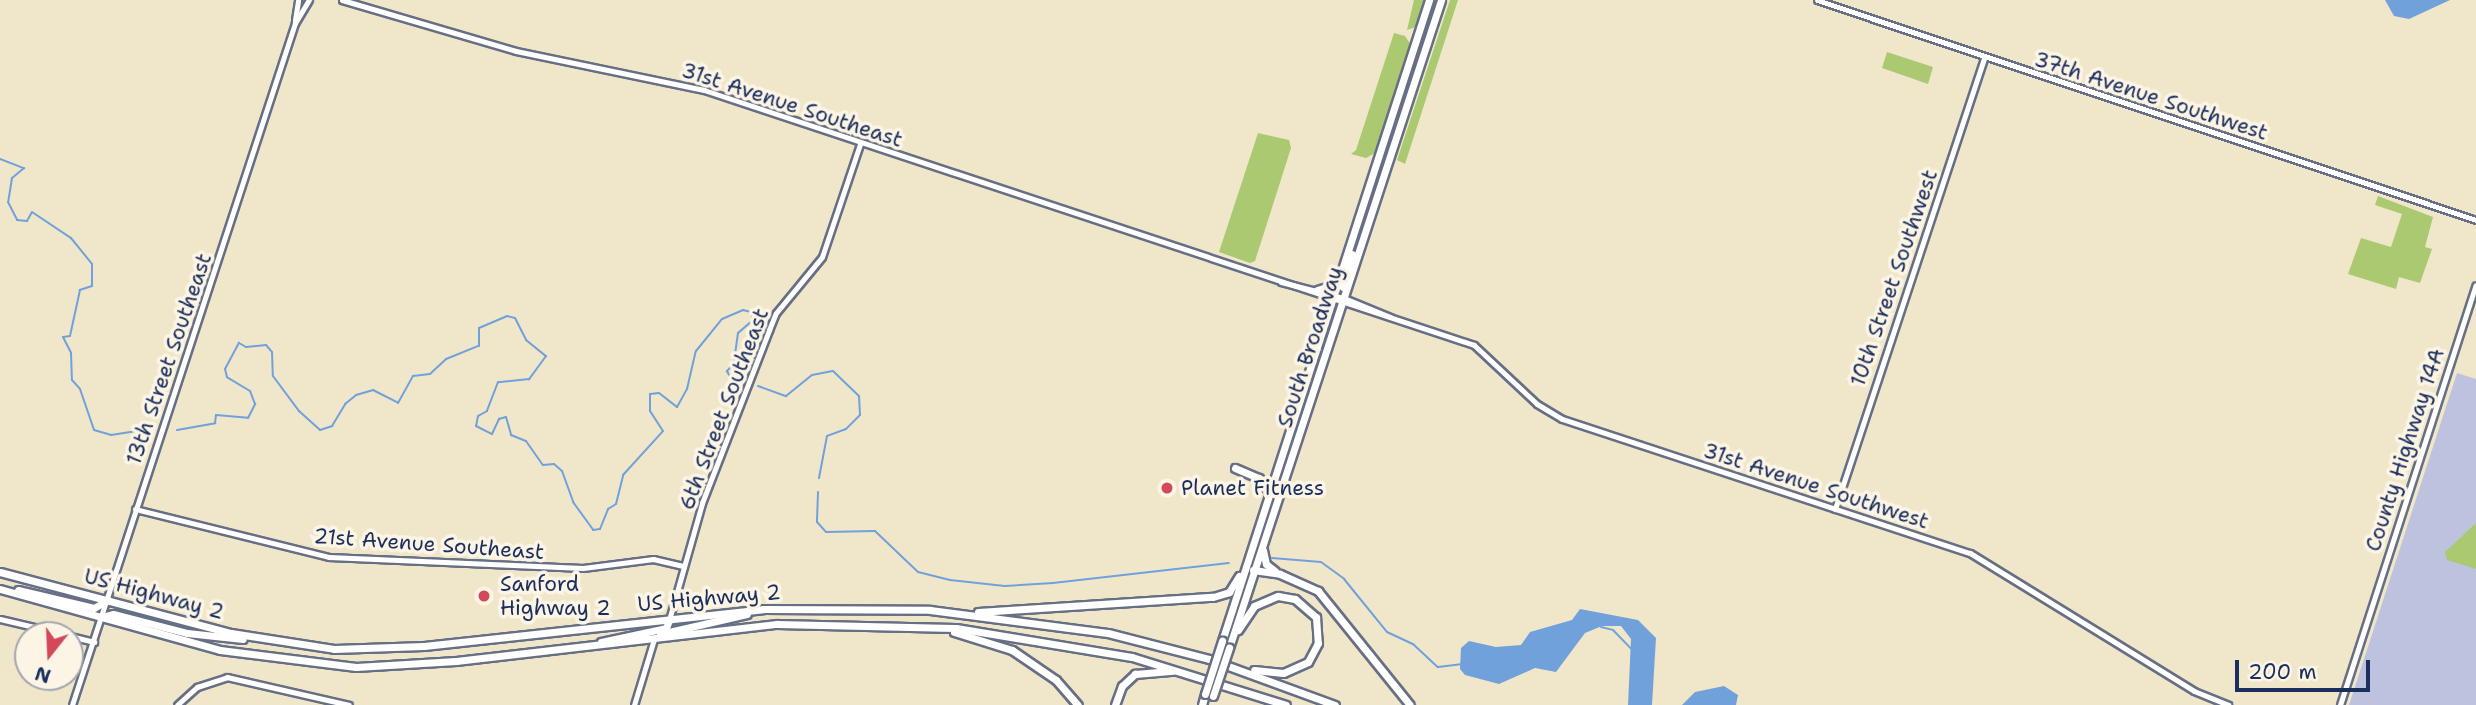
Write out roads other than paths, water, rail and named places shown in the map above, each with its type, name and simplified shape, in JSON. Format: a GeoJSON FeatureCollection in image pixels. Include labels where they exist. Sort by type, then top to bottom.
{"type":"FeatureCollection","features":[{"type":"Feature","properties":{"kind":"highway","name":"South Broadway"},"geometry":{"type":"LineString","coordinates":[[1206,701],[1255,569],[1319,376],[1347,255],[1429,0]]}},
{"type":"Feature","properties":{"kind":"highway","name":"South Broadway"},"geometry":{"type":"LineString","coordinates":[[1227,645],[1241,584],[1268,496],[1338,300],[1356,260],[1441,0]]}},
{"type":"Feature","properties":{"kind":"highway"},"geometry":{"type":"LineString","coordinates":[[1402,119],[1422,44],[1417,37]]}},
{"type":"Feature","properties":{"kind":"highway"},"geometry":{"type":"LineString","coordinates":[[1387,166],[1384,161],[1402,84]]}},
{"type":"Feature","properties":{"kind":"highway"},"geometry":{"type":"LineString","coordinates":[[1356,260],[1381,173],[1375,166]]}},
{"type":"Feature","properties":{"kind":"highway"},"geometry":{"type":"LineString","coordinates":[[1338,300],[1360,214]]}},
{"type":"Feature","properties":{"kind":"highway"},"geometry":{"type":"LineString","coordinates":[[1317,290],[1334,281],[1347,255]]}},
{"type":"Feature","properties":{"kind":"highway"},"geometry":{"type":"LineString","coordinates":[[969,614],[1221,596],[1237,580],[1268,496],[1259,478],[1235,468]]}},
{"type":"Feature","properties":{"kind":"highway"},"geometry":{"type":"LineString","coordinates":[[1262,545],[1266,564],[1280,574],[1318,591],[1410,705]]}},
{"type":"Feature","properties":{"kind":"highway"},"geometry":{"type":"LineString","coordinates":[[1241,584],[1255,569],[1280,574]]}},
{"type":"Feature","properties":{"kind":"highway","name":"US Highway 2"},"geometry":{"type":"LineString","coordinates":[[0,572],[265,640],[334,649],[393,648],[763,609],[887,607],[969,614],[1108,633],[1230,666],[1335,705]]}},
{"type":"Feature","properties":{"kind":"highway"},"geometry":{"type":"LineString","coordinates":[[0,588],[94,608],[108,600]]}},
{"type":"Feature","properties":{"kind":"highway","name":"US Highway 2"},"geometry":{"type":"LineString","coordinates":[[0,588],[220,650],[303,664],[386,667],[777,624],[915,625],[1084,647],[1199,675],[1286,705]]}},
{"type":"Feature","properties":{"kind":"highway"},"geometry":{"type":"LineString","coordinates":[[1227,645],[1250,611],[1270,598],[1300,602],[1314,614],[1319,627],[1314,654],[1295,670],[1276,673],[1230,666]]}},
{"type":"Feature","properties":{"kind":"highway"},"geometry":{"type":"LineString","coordinates":[[654,639],[660,634],[763,609]]}},
{"type":"Feature","properties":{"kind":"highway"},"geometry":{"type":"LineString","coordinates":[[102,617],[126,616],[201,635],[265,640]]}},
{"type":"Feature","properties":{"kind":"highway"},"geometry":{"type":"LineString","coordinates":[[566,649],[666,628],[669,620]]}},
{"type":"Feature","properties":{"kind":"highway"},"geometry":{"type":"LineString","coordinates":[[915,625],[967,635],[1012,650],[1056,680],[1078,705]]}},
{"type":"Feature","properties":{"kind":"highway"},"geometry":{"type":"LineString","coordinates":[[1115,705],[1122,686],[1140,672],[1157,669],[1199,675]]}},
{"type":"Feature","properties":{"kind":"street","name":"13th Street Southeast"},"geometry":{"type":"LineString","coordinates":[[72,705],[295,23],[298,0]]}},
{"type":"Feature","properties":{"kind":"street","name":"13th Street Southeast"},"geometry":{"type":"LineString","coordinates":[[295,23],[309,0]]}},
{"type":"Feature","properties":{"kind":"street","name":"31st Avenue Southeast"},"geometry":{"type":"LineString","coordinates":[[342,0],[357,1],[516,51],[704,90],[1210,258]]}},
{"type":"Feature","properties":{"kind":"street","name":"37th Avenue Southwest"},"geometry":{"type":"LineString","coordinates":[[1817,0],[1984,58],[2476,220]]}},
{"type":"Feature","properties":{"kind":"street","name":"10th Street Southwest"},"geometry":{"type":"LineString","coordinates":[[1835,509],[1984,58]]}},
{"type":"Feature","properties":{"kind":"street","name":"6th Street Southeast"},"geometry":{"type":"LineString","coordinates":[[669,620],[715,467],[769,330],[776,313],[822,257],[860,144]]}},
{"type":"Feature","properties":{"kind":"street","name":"31st Avenue Southwest"},"geometry":{"type":"LineString","coordinates":[[1210,258],[1483,349],[1537,404],[1570,422],[1969,553],[2194,691],[2228,705]]}},
{"type":"Feature","properties":{"kind":"street","name":"31st Avenue Southwest"},"geometry":{"type":"LineString","coordinates":[[1280,282],[1317,290],[1338,300]]}},
{"type":"Feature","properties":{"kind":"street","name":"County Highway 14A"},"geometry":{"type":"LineString","coordinates":[[2340,705],[2476,285]]}},
{"type":"Feature","properties":{"kind":"street","name":"21st Avenue Southeast"},"geometry":{"type":"LineString","coordinates":[[135,509],[329,556],[583,568],[653,559],[684,566]]}},
{"type":"Feature","properties":{"kind":"street"},"geometry":{"type":"LineString","coordinates":[[84,639],[94,642]]}},
{"type":"Feature","properties":{"kind":"street"},"geometry":{"type":"LineString","coordinates":[[634,705],[654,639]]}},
{"type":"Feature","properties":{"kind":"street"},"geometry":{"type":"LineString","coordinates":[[177,705],[197,687],[217,678],[237,677],[349,705]]}},
{"type":"Feature","properties":{"kind":"water"},"geometry":{"type":"Polygon","coordinates":[[[2385,0],[2450,0],[2409,19],[2394,16],[2385,0]]]}},
{"type":"Feature","properties":{"kind":"water"},"geometry":{"type":"Polygon","coordinates":[[[1580,609],[1638,620],[1656,638],[1652,705],[1628,705],[1631,639],[1621,626],[1602,626],[1585,633],[1556,672],[1535,668],[1499,684],[1465,675],[1460,669],[1461,648],[1469,641],[1496,647],[1521,645],[1530,632],[1572,620],[1580,609]]]}},
{"type":"Feature","properties":{"kind":"water"},"geometry":{"type":"Polygon","coordinates":[[[1724,686],[1738,695],[1736,705],[1682,705],[1695,692],[1724,686]]]}},
{"type":"Feature","properties":{"kind":"waterway"},"geometry":{"type":"LineString","coordinates":[[0,159],[24,168],[12,178],[8,202],[17,220],[27,221],[32,212],[71,238],[92,264],[92,286],[80,290],[70,336],[63,337],[71,353],[72,380],[80,389],[94,430],[111,435],[142,430]]}},
{"type":"Feature","properties":{"kind":"waterway"},"geometry":{"type":"LineString","coordinates":[[177,430],[215,423],[216,415],[248,418],[255,404],[250,391],[227,377],[225,369],[239,343],[246,347],[266,345],[272,352],[273,376],[299,411],[320,430],[332,426],[345,404],[356,395],[373,390],[398,403],[413,376],[430,374],[446,359],[479,346],[479,328],[507,316],[515,318],[526,340],[546,356],[529,379],[498,382],[487,411],[478,416],[476,426],[492,434],[499,419],[506,417],[511,435],[526,441],[543,465],[554,464],[562,471],[573,502],[593,530],[600,529],[608,509],[616,504],[623,475],[663,431],[650,411],[650,394],[659,393],[677,407],[687,389],[696,351],[722,319],[743,310],[751,312],[753,320],[738,333],[734,363],[727,371],[730,377],[743,380]]}},
{"type":"Feature","properties":{"kind":"waterway"},"geometry":{"type":"LineString","coordinates":[[758,386],[786,396],[812,375],[833,371],[859,396],[860,415],[846,429],[827,436],[819,478]]}},
{"type":"Feature","properties":{"kind":"waterway"},"geometry":{"type":"LineString","coordinates":[[818,492],[817,522],[826,532],[875,531],[918,572],[950,580],[1005,586],[1229,563]]}},
{"type":"Feature","properties":{"kind":"waterway"},"geometry":{"type":"LineString","coordinates":[[1272,558],[1321,562],[1344,579],[1387,632],[1413,644],[1438,667],[1463,664]]}},
{"type":"Feature","properties":{"kind":"waterway"},"geometry":{"type":"LineString","coordinates":[[1601,627],[1613,630],[1632,650]]}},
{"type":"Feature","properties":{"kind":"place","name":"Planet Fitness"},"geometry":{"type":"Point","coordinates":[1167,488]}},
{"type":"Feature","properties":{"kind":"place","name":"Sanford Highway 2"},"geometry":{"type":"Point","coordinates":[484,596]}}]}
